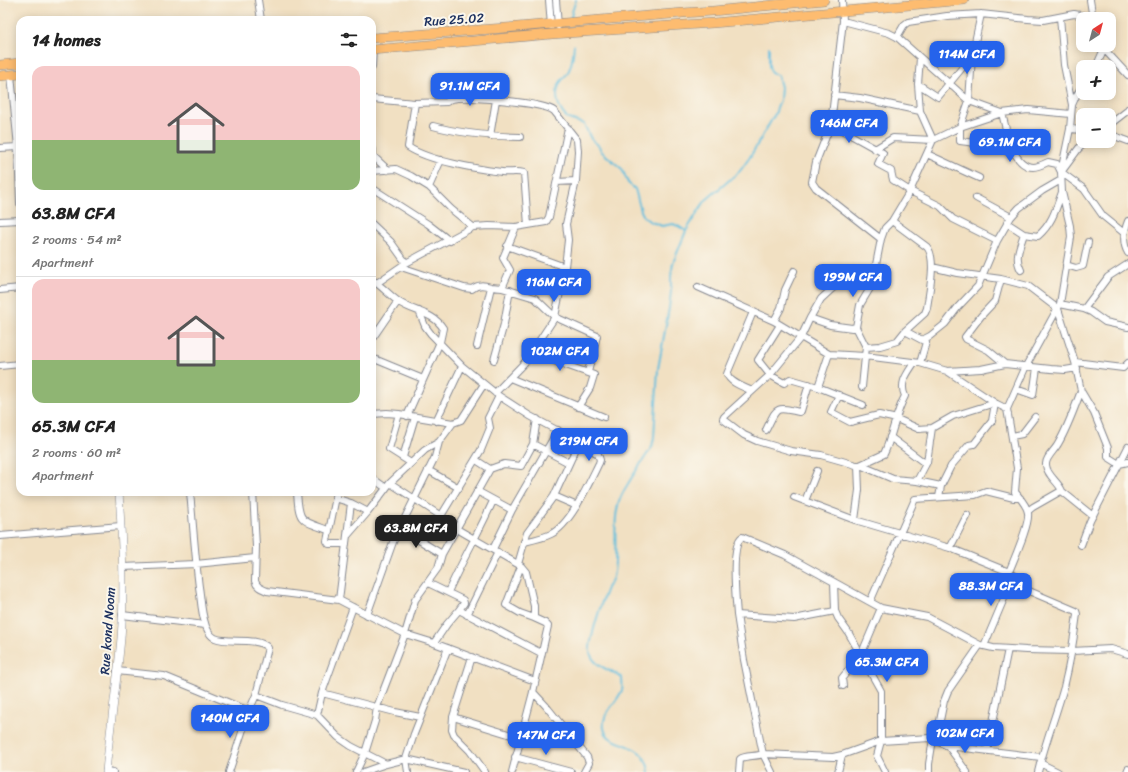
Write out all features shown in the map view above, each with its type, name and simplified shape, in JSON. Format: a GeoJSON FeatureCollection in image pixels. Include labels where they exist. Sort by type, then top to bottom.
{"type":"FeatureCollection","features":[{"type":"Feature","properties":{"kind":"main road","name":"Rue 25.02"},"geometry":{"type":"LineString","coordinates":[[376,38],[713,11],[824,0]]}},
{"type":"Feature","properties":{"kind":"main road"},"geometry":{"type":"LineString","coordinates":[[376,50],[964,0]]}},
{"type":"Feature","properties":{"kind":"main road"},"geometry":{"type":"LineString","coordinates":[[0,65],[16,63]]}},
{"type":"Feature","properties":{"kind":"main road"},"geometry":{"type":"LineString","coordinates":[[0,76],[15,75]]}},
{"type":"Feature","properties":{"kind":"street"},"geometry":{"type":"LineString","coordinates":[[258,0],[260,16]]}},
{"type":"Feature","properties":{"kind":"street"},"geometry":{"type":"LineString","coordinates":[[549,0],[555,34]]}},
{"type":"Feature","properties":{"kind":"street"},"geometry":{"type":"LineString","coordinates":[[554,23],[556,0]]}},
{"type":"Feature","properties":{"kind":"street"},"geometry":{"type":"LineString","coordinates":[[842,0],[843,21],[831,124],[816,162],[812,180],[813,184],[881,239]]}},
{"type":"Feature","properties":{"kind":"street"},"geometry":{"type":"LineString","coordinates":[[1090,0],[1092,12]]}},
{"type":"Feature","properties":{"kind":"street"},"geometry":{"type":"LineString","coordinates":[[947,1],[947,16]]}},
{"type":"Feature","properties":{"kind":"street"},"geometry":{"type":"LineString","coordinates":[[897,37],[904,25],[908,22],[947,16],[981,14],[1043,20],[1076,14]]}},
{"type":"Feature","properties":{"kind":"street"},"geometry":{"type":"LineString","coordinates":[[981,14],[972,56],[969,101],[960,127],[960,141],[990,145],[1014,154]]}},
{"type":"Feature","properties":{"kind":"street"},"geometry":{"type":"LineString","coordinates":[[929,772],[928,764],[944,701],[948,691],[982,646],[1011,573],[1028,521],[1028,511],[1015,492],[1017,468],[1007,409],[1026,366],[1059,306],[1071,236],[1061,180],[1070,129],[1072,104],[1064,65],[1060,17]]}},
{"type":"Feature","properties":{"kind":"street"},"geometry":{"type":"LineString","coordinates":[[843,21],[890,33],[897,37],[969,101],[1002,112]]}},
{"type":"Feature","properties":{"kind":"street"},"geometry":{"type":"LineString","coordinates":[[1107,52],[1128,75]]}},
{"type":"Feature","properties":{"kind":"street"},"geometry":{"type":"LineString","coordinates":[[918,84],[938,97],[972,56]]}},
{"type":"Feature","properties":{"kind":"street"},"geometry":{"type":"LineString","coordinates":[[862,387],[866,347],[856,327],[860,305],[872,285],[881,239],[885,228],[892,220],[910,191],[933,140],[920,111],[918,84],[920,58]]}},
{"type":"Feature","properties":{"kind":"street"},"geometry":{"type":"LineString","coordinates":[[15,75],[16,99]]}},
{"type":"Feature","properties":{"kind":"street"},"geometry":{"type":"LineString","coordinates":[[834,95],[860,98],[920,111]]}},
{"type":"Feature","properties":{"kind":"street"},"geometry":{"type":"LineString","coordinates":[[1072,104],[1076,96]]}},
{"type":"Feature","properties":{"kind":"street"},"geometry":{"type":"LineString","coordinates":[[376,99],[415,103],[447,102],[450,99],[456,98],[521,102],[550,108],[568,128],[577,143],[576,181],[566,224],[568,240],[565,267],[555,317],[526,362],[510,378],[497,395],[488,418],[489,429],[481,450],[441,516]]}},
{"type":"Feature","properties":{"kind":"street"},"geometry":{"type":"LineString","coordinates":[[490,136],[496,100]]}},
{"type":"Feature","properties":{"kind":"street"},"geometry":{"type":"LineString","coordinates":[[415,103],[408,147],[441,160],[481,170],[524,173],[528,225]]}},
{"type":"Feature","properties":{"kind":"street"},"geometry":{"type":"LineString","coordinates":[[1116,120],[1128,109]]}},
{"type":"Feature","properties":{"kind":"street"},"geometry":{"type":"LineString","coordinates":[[875,149],[893,138],[933,140],[960,127],[1002,112],[1028,110],[1071,114]]}},
{"type":"Feature","properties":{"kind":"street"},"geometry":{"type":"LineString","coordinates":[[1002,112],[1014,154],[1020,161],[1028,166],[1035,167],[1048,162],[1057,164],[1062,172],[1084,189],[1103,216],[1124,233]]}},
{"type":"Feature","properties":{"kind":"street"},"geometry":{"type":"LineString","coordinates":[[831,124],[883,153],[878,164],[891,171],[893,180],[910,191],[940,206],[957,222],[997,241]]}},
{"type":"Feature","properties":{"kind":"street"},"geometry":{"type":"LineString","coordinates":[[433,126],[456,132],[490,136],[520,137]]}},
{"type":"Feature","properties":{"kind":"street"},"geometry":{"type":"LineString","coordinates":[[376,280],[473,228],[499,226],[516,227],[546,222],[549,217],[568,128]]}},
{"type":"Feature","properties":{"kind":"street"},"geometry":{"type":"LineString","coordinates":[[1070,129],[1076,129]]}},
{"type":"Feature","properties":{"kind":"street"},"geometry":{"type":"LineString","coordinates":[[1116,137],[1128,141]]}},
{"type":"Feature","properties":{"kind":"street"},"geometry":{"type":"LineString","coordinates":[[0,148],[16,146]]}},
{"type":"Feature","properties":{"kind":"street"},"geometry":{"type":"LineString","coordinates":[[1062,172],[1079,148]]}},
{"type":"Feature","properties":{"kind":"street"},"geometry":{"type":"LineString","coordinates":[[927,154],[979,178]]}},
{"type":"Feature","properties":{"kind":"street"},"geometry":{"type":"LineString","coordinates":[[376,159],[388,170]]}},
{"type":"Feature","properties":{"kind":"street"},"geometry":{"type":"LineString","coordinates":[[429,187],[441,160]]}},
{"type":"Feature","properties":{"kind":"street"},"geometry":{"type":"LineString","coordinates":[[376,172],[399,170],[411,176],[429,187],[473,228]]}},
{"type":"Feature","properties":{"kind":"street"},"geometry":{"type":"LineString","coordinates":[[922,340],[930,336],[945,324],[958,307],[978,286],[997,241],[1011,217],[1019,208],[1042,191],[1061,180]]}},
{"type":"Feature","properties":{"kind":"street"},"geometry":{"type":"LineString","coordinates":[[557,182],[576,181]]}},
{"type":"Feature","properties":{"kind":"street"},"geometry":{"type":"LineString","coordinates":[[376,191],[450,240]]}},
{"type":"Feature","properties":{"kind":"street"},"geometry":{"type":"LineString","coordinates":[[1007,223],[1024,234],[1036,236],[1040,235],[1054,217],[1062,192]]}},
{"type":"Feature","properties":{"kind":"street"},"geometry":{"type":"LineString","coordinates":[[976,198],[1011,217]]}},
{"type":"Feature","properties":{"kind":"street"},"geometry":{"type":"LineString","coordinates":[[0,221],[16,220]]}},
{"type":"Feature","properties":{"kind":"street"},"geometry":{"type":"LineString","coordinates":[[866,347],[880,346],[897,341],[905,331],[927,310],[932,256],[927,247],[892,220]]}},
{"type":"Feature","properties":{"kind":"street"},"geometry":{"type":"LineString","coordinates":[[1128,221],[1124,233],[1128,253]]}},
{"type":"Feature","properties":{"kind":"street"},"geometry":{"type":"LineString","coordinates":[[502,288],[510,270],[503,259],[516,227]]}},
{"type":"Feature","properties":{"kind":"street"},"geometry":{"type":"LineString","coordinates":[[376,228],[392,242],[404,265],[464,288],[472,288],[483,284],[510,290],[535,298],[555,317],[597,336],[588,372]]}},
{"type":"Feature","properties":{"kind":"street"},"geometry":{"type":"LineString","coordinates":[[1021,270],[1018,264],[1018,254],[1024,234]]}},
{"type":"Feature","properties":{"kind":"street"},"geometry":{"type":"LineString","coordinates":[[1066,265],[1076,268],[1083,266],[1088,242]]}},
{"type":"Feature","properties":{"kind":"street"},"geometry":{"type":"LineString","coordinates":[[507,246],[565,267]]}},
{"type":"Feature","properties":{"kind":"street"},"geometry":{"type":"LineString","coordinates":[[1084,309],[1108,277],[1128,264]]}},
{"type":"Feature","properties":{"kind":"street"},"geometry":{"type":"LineString","coordinates":[[932,267],[1001,279],[1030,286],[1059,306],[1084,309],[1105,322],[1128,327]]}},
{"type":"Feature","properties":{"kind":"street"},"geometry":{"type":"LineString","coordinates":[[794,271],[785,290],[777,323],[758,360],[770,375],[784,383],[790,379],[809,384],[863,404]]}},
{"type":"Feature","properties":{"kind":"street"},"geometry":{"type":"LineString","coordinates":[[872,285],[842,276],[835,286],[821,299],[801,337],[770,375],[724,417],[724,420],[757,441],[792,451],[821,455],[859,465],[893,479],[917,481],[941,486]]}},
{"type":"Feature","properties":{"kind":"street"},"geometry":{"type":"LineString","coordinates":[[1001,279],[995,301],[981,316],[965,338],[988,350],[1005,364]]}},
{"type":"Feature","properties":{"kind":"street"},"geometry":{"type":"LineString","coordinates":[[376,283],[398,301],[435,319],[443,327],[440,342],[406,416]]}},
{"type":"Feature","properties":{"kind":"street"},"geometry":{"type":"LineString","coordinates":[[476,346],[491,287]]}},
{"type":"Feature","properties":{"kind":"street"},"geometry":{"type":"LineString","coordinates":[[698,287],[777,323],[829,354],[865,356],[917,363],[947,371],[995,403],[1007,409]]}},
{"type":"Feature","properties":{"kind":"street"},"geometry":{"type":"LineString","coordinates":[[0,290],[16,288]]}},
{"type":"Feature","properties":{"kind":"street"},"geometry":{"type":"LineString","coordinates":[[494,360],[504,324],[510,290]]}},
{"type":"Feature","properties":{"kind":"street"},"geometry":{"type":"LineString","coordinates":[[376,333],[398,301]]}},
{"type":"Feature","properties":{"kind":"street"},"geometry":{"type":"LineString","coordinates":[[1059,306],[1076,365],[1080,391],[1094,413],[1108,448],[1108,457],[1118,464],[1128,462]]}},
{"type":"Feature","properties":{"kind":"street"},"geometry":{"type":"LineString","coordinates":[[419,311],[427,329],[462,366],[497,395],[598,454],[600,460],[577,506],[564,522],[552,533],[524,542]]}},
{"type":"Feature","properties":{"kind":"street"},"geometry":{"type":"LineString","coordinates":[[752,391],[733,381],[727,374],[753,312]]}},
{"type":"Feature","properties":{"kind":"street"},"geometry":{"type":"LineString","coordinates":[[810,318],[830,325],[852,328],[856,327]]}},
{"type":"Feature","properties":{"kind":"street"},"geometry":{"type":"LineString","coordinates":[[859,465],[884,454],[897,419],[899,408],[905,396],[902,390],[904,381],[917,363],[926,342],[905,331]]}},
{"type":"Feature","properties":{"kind":"street"},"geometry":{"type":"LineString","coordinates":[[532,353],[595,375],[590,388],[578,407]]}},
{"type":"Feature","properties":{"kind":"street"},"geometry":{"type":"LineString","coordinates":[[818,387],[829,354]]}},
{"type":"Feature","properties":{"kind":"street"},"geometry":{"type":"LineString","coordinates":[[376,360],[423,379]]}},
{"type":"Feature","properties":{"kind":"street"},"geometry":{"type":"LineString","coordinates":[[947,371],[976,369],[1005,364],[1065,370],[1076,365],[1123,368],[1128,363]]}},
{"type":"Feature","properties":{"kind":"street"},"geometry":{"type":"LineString","coordinates":[[0,366],[16,364]]}},
{"type":"Feature","properties":{"kind":"street"},"geometry":{"type":"LineString","coordinates":[[436,421],[462,366]]}},
{"type":"Feature","properties":{"kind":"street"},"geometry":{"type":"LineString","coordinates":[[1016,389],[1033,394],[1037,368]]}},
{"type":"Feature","properties":{"kind":"street"},"geometry":{"type":"LineString","coordinates":[[510,378],[604,417]]}},
{"type":"Feature","properties":{"kind":"street"},"geometry":{"type":"LineString","coordinates":[[376,414],[399,414],[453,423],[461,420],[484,384]]}},
{"type":"Feature","properties":{"kind":"street"},"geometry":{"type":"LineString","coordinates":[[766,430],[777,410],[783,408],[801,411],[809,384]]}},
{"type":"Feature","properties":{"kind":"street"},"geometry":{"type":"LineString","coordinates":[[1080,391],[1068,424],[1046,462],[1046,467],[1062,491],[1093,516]]}},
{"type":"Feature","properties":{"kind":"street"},"geometry":{"type":"LineString","coordinates":[[839,395],[831,412],[850,422],[879,415],[897,419],[919,429],[932,428],[953,416],[995,403]]}},
{"type":"Feature","properties":{"kind":"street"},"geometry":{"type":"LineString","coordinates":[[939,497],[941,486],[951,466],[969,445],[974,444],[992,421],[995,403]]}},
{"type":"Feature","properties":{"kind":"street"},"geometry":{"type":"LineString","coordinates":[[399,414],[389,449],[411,463]]}},
{"type":"Feature","properties":{"kind":"street"},"geometry":{"type":"LineString","coordinates":[[403,457],[415,417]]}},
{"type":"Feature","properties":{"kind":"street"},"geometry":{"type":"LineString","coordinates":[[1012,436],[1022,434],[1035,417]]}},
{"type":"Feature","properties":{"kind":"street"},"geometry":{"type":"LineString","coordinates":[[356,772],[365,753],[375,721],[377,707],[405,634],[415,600],[438,568],[442,554],[490,468],[504,464],[521,466],[533,444],[537,419]]}},
{"type":"Feature","properties":{"kind":"street"},"geometry":{"type":"LineString","coordinates":[[367,615],[399,528],[435,457],[439,442],[453,423]]}},
{"type":"Feature","properties":{"kind":"street"},"geometry":{"type":"LineString","coordinates":[[917,481],[926,464],[932,428]]}},
{"type":"Feature","properties":{"kind":"street"},"geometry":{"type":"LineString","coordinates":[[467,615],[496,551],[512,510],[558,430]]}},
{"type":"Feature","properties":{"kind":"street"},"geometry":{"type":"LineString","coordinates":[[890,437],[926,464]]}},
{"type":"Feature","properties":{"kind":"street"},"geometry":{"type":"LineString","coordinates":[[348,535],[388,486],[425,450],[439,442]]}},
{"type":"Feature","properties":{"kind":"street"},"geometry":{"type":"LineString","coordinates":[[512,772],[533,692],[534,681],[548,626],[545,623],[520,613],[506,605],[520,565],[524,542],[529,529],[554,496],[579,442]]}},
{"type":"Feature","properties":{"kind":"street"},"geometry":{"type":"LineString","coordinates":[[533,444],[569,463]]}},
{"type":"Feature","properties":{"kind":"street"},"geometry":{"type":"LineString","coordinates":[[1081,545],[1093,516],[1118,464],[1128,447]]}},
{"type":"Feature","properties":{"kind":"street"},"geometry":{"type":"LineString","coordinates":[[476,460],[490,468]]}},
{"type":"Feature","properties":{"kind":"street"},"geometry":{"type":"LineString","coordinates":[[855,520],[859,490],[859,465]]}},
{"type":"Feature","properties":{"kind":"street"},"geometry":{"type":"LineString","coordinates":[[428,470],[459,488]]}},
{"type":"Feature","properties":{"kind":"street"},"geometry":{"type":"LineString","coordinates":[[804,501],[817,471]]}},
{"type":"Feature","properties":{"kind":"street"},"geometry":{"type":"LineString","coordinates":[[376,480],[414,499],[441,516],[457,529],[520,565],[526,572],[534,606],[534,618]]}},
{"type":"Feature","properties":{"kind":"street"},"geometry":{"type":"LineString","coordinates":[[476,491],[512,510]]}},
{"type":"Feature","properties":{"kind":"street"},"geometry":{"type":"LineString","coordinates":[[870,602],[915,499],[975,495],[986,491],[1014,498],[1020,498]]}},
{"type":"Feature","properties":{"kind":"street"},"geometry":{"type":"LineString","coordinates":[[1028,511],[1034,506],[1062,491]]}},
{"type":"Feature","properties":{"kind":"street","name":"Rue kond Noom"},"geometry":{"type":"LineString","coordinates":[[106,772],[122,616],[123,567],[119,496]]}},
{"type":"Feature","properties":{"kind":"street"},"geometry":{"type":"LineString","coordinates":[[190,496],[196,564],[205,625],[211,636],[216,639],[224,641],[240,640],[267,646],[268,649],[256,695],[248,711],[229,772]]}},
{"type":"Feature","properties":{"kind":"street"},"geometry":{"type":"LineString","coordinates":[[253,496],[256,546],[255,580],[260,588],[267,591],[339,600],[405,634],[434,642],[534,681]]}},
{"type":"Feature","properties":{"kind":"street"},"geometry":{"type":"LineString","coordinates":[[297,496],[298,512],[302,520],[328,530]]}},
{"type":"Feature","properties":{"kind":"street"},"geometry":{"type":"LineString","coordinates":[[336,496],[328,530],[327,543],[346,544]]}},
{"type":"Feature","properties":{"kind":"street"},"geometry":{"type":"LineString","coordinates":[[338,496],[368,512]]}},
{"type":"Feature","properties":{"kind":"street"},"geometry":{"type":"LineString","coordinates":[[554,496],[577,506]]}},
{"type":"Feature","properties":{"kind":"street"},"geometry":{"type":"LineString","coordinates":[[794,497],[855,520],[950,548],[1011,573],[1019,586],[1022,588],[1076,611],[1077,614],[1072,651],[1064,686],[1040,760],[1038,772]]}},
{"type":"Feature","properties":{"kind":"street"},"geometry":{"type":"LineString","coordinates":[[448,592],[481,528],[493,501]]}},
{"type":"Feature","properties":{"kind":"street"},"geometry":{"type":"LineString","coordinates":[[339,600],[351,503]]}},
{"type":"Feature","properties":{"kind":"street"},"geometry":{"type":"LineString","coordinates":[[950,548],[967,515]]}},
{"type":"Feature","properties":{"kind":"street"},"geometry":{"type":"LineString","coordinates":[[0,536],[121,526]]}},
{"type":"Feature","properties":{"kind":"street"},"geometry":{"type":"LineString","coordinates":[[399,528],[442,554]]}},
{"type":"Feature","properties":{"kind":"street"},"geometry":{"type":"LineString","coordinates":[[772,772],[763,754],[744,660],[737,615],[735,560],[738,540],[742,537],[785,555],[881,608],[927,617],[982,646],[1008,649],[1072,651],[1111,649],[1128,654]]}},
{"type":"Feature","properties":{"kind":"street"},"geometry":{"type":"LineString","coordinates":[[123,567],[196,564],[255,558]]}},
{"type":"Feature","properties":{"kind":"street"},"geometry":{"type":"LineString","coordinates":[[428,582],[463,600],[464,603],[434,642]]}},
{"type":"Feature","properties":{"kind":"street"},"geometry":{"type":"LineString","coordinates":[[834,582],[835,611],[880,691],[881,741],[878,758],[885,772]]}},
{"type":"Feature","properties":{"kind":"street"},"geometry":{"type":"LineString","coordinates":[[316,715],[322,693],[353,607]]}},
{"type":"Feature","properties":{"kind":"street"},"geometry":{"type":"LineString","coordinates":[[843,686],[842,678],[861,656],[881,608]]}},
{"type":"Feature","properties":{"kind":"street"},"geometry":{"type":"LineString","coordinates":[[459,610],[541,653]]}},
{"type":"Feature","properties":{"kind":"street"},"geometry":{"type":"LineString","coordinates":[[737,615],[794,619],[835,611]]}},
{"type":"Feature","properties":{"kind":"street"},"geometry":{"type":"LineString","coordinates":[[122,616],[205,625]]}},
{"type":"Feature","properties":{"kind":"street"},"geometry":{"type":"LineString","coordinates":[[408,772],[406,759],[420,717],[448,648]]}},
{"type":"Feature","properties":{"kind":"street"},"geometry":{"type":"LineString","coordinates":[[987,751],[1008,649]]}},
{"type":"Feature","properties":{"kind":"street"},"geometry":{"type":"LineString","coordinates":[[472,657],[451,725],[454,735],[470,750],[485,772]]}},
{"type":"Feature","properties":{"kind":"street"},"geometry":{"type":"LineString","coordinates":[[117,671],[164,676],[248,711]]}},
{"type":"Feature","properties":{"kind":"street"},"geometry":{"type":"LineString","coordinates":[[533,692],[587,758],[589,763],[584,772]]}},
{"type":"Feature","properties":{"kind":"street"},"geometry":{"type":"LineString","coordinates":[[322,693],[420,717]]}},
{"type":"Feature","properties":{"kind":"street"},"geometry":{"type":"LineString","coordinates":[[256,695],[282,705],[316,715],[351,746],[386,764]]}},
{"type":"Feature","properties":{"kind":"street"},"geometry":{"type":"LineString","coordinates":[[453,717],[520,738]]}},
{"type":"Feature","properties":{"kind":"street"},"geometry":{"type":"LineString","coordinates":[[739,772],[741,758],[759,756],[763,754],[833,757],[881,741],[934,739],[948,746],[1040,760],[1058,772]]}},
{"type":"Feature","properties":{"kind":"street"},"geometry":{"type":"LineString","coordinates":[[948,746],[968,772]]}},
{"type":"Feature","properties":{"kind":"street"},"geometry":{"type":"LineString","coordinates":[[838,772],[842,755]]}},
{"type":"Feature","properties":{"kind":"street"},"geometry":{"type":"LineString","coordinates":[[515,758],[572,772]]}},
{"type":"Feature","properties":{"kind":"street"},"geometry":{"type":"LineString","coordinates":[[363,772],[406,759],[448,770],[464,772]]}},
{"type":"Feature","properties":{"kind":"street"},"geometry":{"type":"LineString","coordinates":[[106,772],[113,772]]}},
{"type":"Feature","properties":{"kind":"waterway"},"geometry":{"type":"LineString","coordinates":[[571,18],[576,0]]}},
{"type":"Feature","properties":{"kind":"waterway"},"geometry":{"type":"LineString","coordinates":[[574,45],[573,58],[570,67],[558,89],[557,99],[560,109],[569,119],[584,124],[591,139],[599,146],[601,151],[622,169],[628,183],[635,189],[644,217],[649,221],[662,226],[673,224],[686,231]]}},
{"type":"Feature","properties":{"kind":"waterway"},"geometry":{"type":"LineString","coordinates":[[649,772],[646,761],[641,754],[607,735],[604,728],[605,717],[622,690],[622,678],[599,665],[592,657],[590,647],[593,630],[602,601],[612,580],[615,568],[615,527],[617,508],[630,480],[652,447],[654,437],[658,369],[669,308],[673,263],[686,231],[701,207],[706,200],[740,171],[775,114],[780,100],[781,87],[778,76],[771,72],[769,66],[769,47]]}}]}
